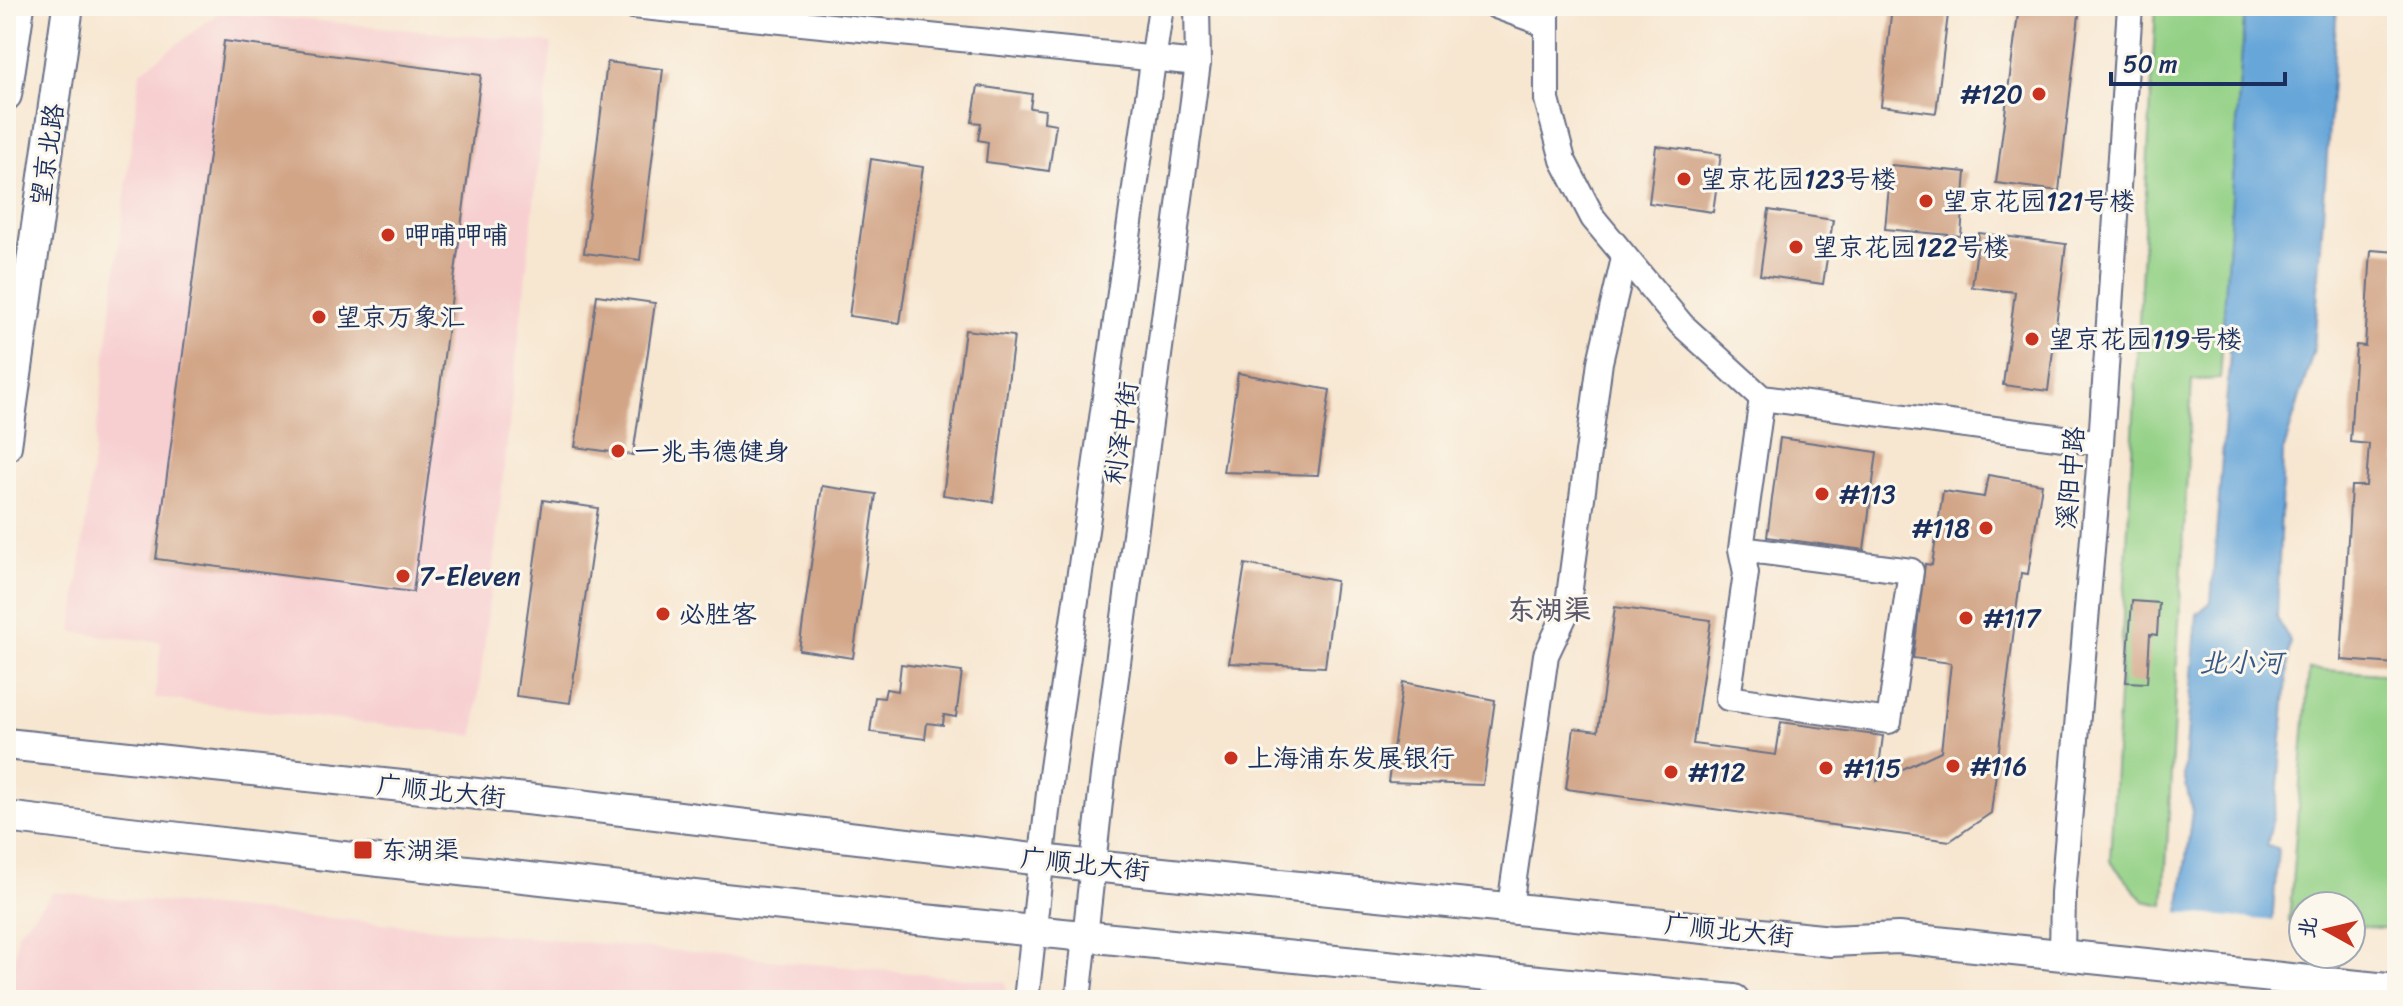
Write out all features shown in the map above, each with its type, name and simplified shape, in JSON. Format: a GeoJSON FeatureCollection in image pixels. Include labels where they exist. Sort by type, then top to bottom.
{"type":"FeatureCollection","features":[{"type":"Feature","properties":{"kind":"main road","name":"望京北路"},"geometry":{"type":"LineString","coordinates":[[6,95],[19,6]]}},
{"type":"Feature","properties":{"kind":"main road","name":"望京北路"},"geometry":{"type":"LineString","coordinates":[[6,446],[68,6]]}},
{"type":"Feature","properties":{"kind":"main road","name":"广顺北大街"},"geometry":{"type":"LineString","coordinates":[[6,744],[554,802],[1093,866],[1831,941],[1898,938],[2340,983]]}},
{"type":"Feature","properties":{"kind":"main road"},"geometry":{"type":"LineString","coordinates":[[6,817],[381,863],[1033,932],[1734,1000]]}},
{"type":"Feature","properties":{"kind":"main road"},"geometry":{"type":"LineString","coordinates":[[2340,983],[2397,990]]}},
{"type":"Feature","properties":{"kind":"main road"},"geometry":{"type":"LineString","coordinates":[[2340,983],[2377,1000]]}},
{"type":"Feature","properties":{"kind":"street"},"geometry":{"type":"LineString","coordinates":[[633,6],[1198,63]]}},
{"type":"Feature","properties":{"kind":"street","name":"利泽中街"},"geometry":{"type":"LineString","coordinates":[[1026,1000],[1041,860],[1161,6]]}},
{"type":"Feature","properties":{"kind":"street","name":"利泽中街"},"geometry":{"type":"LineString","coordinates":[[1078,1000],[1198,63],[1197,6]]}},
{"type":"Feature","properties":{"kind":"street"},"geometry":{"type":"LineString","coordinates":[[1496,6],[1546,15],[1547,100],[1563,160],[1593,218],[1681,324],[1762,398],[2101,443]]}},
{"type":"Feature","properties":{"kind":"street","name":"溪阳中路"},"geometry":{"type":"LineString","coordinates":[[2062,955],[2063,893],[2101,443],[2130,6]]}},
{"type":"Feature","properties":{"kind":"street"},"geometry":{"type":"LineString","coordinates":[[1510,906],[1546,655],[1567,611],[1600,362],[1624,258]]}},
{"type":"Feature","properties":{"kind":"street"},"geometry":{"type":"LineString","coordinates":[[1741,549],[1911,571],[1889,721],[1728,698],[1746,573],[1741,549],[1762,398]]}},
{"type":"Feature","properties":{"kind":"shaded area","name":"望京万象汇"},"geometry":{"type":"Polygon","coordinates":[[[220,12],[552,43],[474,736],[155,698],[161,642],[72,632],[140,72],[220,12]]]}},
{"type":"Feature","properties":{"kind":"shaded area"},"geometry":{"type":"Polygon","coordinates":[[[53,892],[1006,982],[1005,1000],[10,1000],[18,932],[53,892]]]}},
{"type":"Feature","properties":{"kind":"green space"},"geometry":{"type":"Polygon","coordinates":[[[2156,6],[2245,6],[2220,379],[2192,380],[2164,905],[2144,901],[2110,861],[2156,6]]]}},
{"type":"Feature","properties":{"kind":"green space"},"geometry":{"type":"Polygon","coordinates":[[[2309,669],[2397,675],[2397,929],[2367,927],[2367,890],[2292,890],[2309,669]]]}},
{"type":"Feature","properties":{"kind":"water","name":"北小河"},"geometry":{"type":"Polygon","coordinates":[[[2245,6],[2337,6],[2314,349],[2283,453],[2277,618],[2290,641],[2277,799],[2267,846],[2278,848],[2266,1000],[2168,1000],[2192,811],[2184,775],[2197,614],[2211,602],[2230,353],[2222,340],[2245,6]]]}},
{"type":"Feature","properties":{"kind":"pier"},"geometry":{"type":"Polygon","coordinates":[[[2176,912],[2276,921],[2270,1000],[2164,1000],[2176,912]]]}},
{"type":"Feature","properties":{"kind":"building","name":"#120"},"geometry":{"type":"Polygon","coordinates":[[[1892,6],[1949,6],[1936,113],[1881,106],[1892,6]]]}},
{"type":"Feature","properties":{"kind":"building","name":"#120"},"geometry":{"type":"Polygon","coordinates":[[[2019,6],[2080,6],[2059,191],[1996,183],[2019,6]]]}},
{"type":"Feature","properties":{"kind":"building","name":"望京万象汇"},"geometry":{"type":"Polygon","coordinates":[[[224,41],[481,75],[413,592],[156,559],[224,41]]]}},
{"type":"Feature","properties":{"kind":"building"},"geometry":{"type":"Polygon","coordinates":[[[607,62],[663,69],[640,260],[584,253],[607,62]]]}},
{"type":"Feature","properties":{"kind":"building"},"geometry":{"type":"Polygon","coordinates":[[[978,86],[1032,94],[1030,108],[1045,110],[1044,122],[1056,124],[1049,171],[986,162],[988,142],[978,140],[981,123],[972,122],[978,86]]]}},
{"type":"Feature","properties":{"kind":"building","name":"望京花园123号楼"},"geometry":{"type":"Polygon","coordinates":[[[1656,146],[1721,154],[1713,212],[1649,203],[1656,146]]]}},
{"type":"Feature","properties":{"kind":"building"},"geometry":{"type":"Polygon","coordinates":[[[871,159],[923,167],[900,323],[849,316],[871,159]]]}},
{"type":"Feature","properties":{"kind":"building","name":"望京花园121号楼"},"geometry":{"type":"Polygon","coordinates":[[[1891,165],[1966,172],[1961,236],[1885,229],[1891,165]]]}},
{"type":"Feature","properties":{"kind":"building","name":"望京花园122号楼"},"geometry":{"type":"Polygon","coordinates":[[[1769,210],[1833,220],[1823,284],[1760,275],[1769,210]]]}},
{"type":"Feature","properties":{"kind":"building","name":"望京花园119号楼"},"geometry":{"type":"Polygon","coordinates":[[[1979,233],[2066,244],[2048,391],[2003,385],[2015,292],[1972,287],[1979,233]]]}},
{"type":"Feature","properties":{"kind":"building"},"geometry":{"type":"Polygon","coordinates":[[[2371,250],[2397,252],[2397,664],[2341,660],[2351,486],[2366,486],[2369,444],[2350,442],[2356,345],[2365,346],[2371,250]]]}},
{"type":"Feature","properties":{"kind":"building"},"geometry":{"type":"Polygon","coordinates":[[[597,295],[655,303],[633,455],[575,447],[597,295]]]}},
{"type":"Feature","properties":{"kind":"building"},"geometry":{"type":"Polygon","coordinates":[[[965,330],[1014,336],[993,502],[943,495],[965,330]]]}},
{"type":"Feature","properties":{"kind":"building"},"geometry":{"type":"Polygon","coordinates":[[[1238,373],[1330,390],[1318,475],[1223,472],[1238,373]]]}},
{"type":"Feature","properties":{"kind":"building","name":"#113"},"geometry":{"type":"Polygon","coordinates":[[[1780,438],[1877,452],[1864,550],[1767,537],[1780,438]]]}},
{"type":"Feature","properties":{"kind":"building"},"geometry":{"type":"Polygon","coordinates":[[[1988,475],[2042,484],[2028,574],[2021,573],[1991,813],[1950,841],[1566,789],[1574,728],[1598,731],[1615,607],[1711,620],[1693,744],[1776,755],[1781,722],[1883,736],[1877,781],[1941,751],[1951,663],[1913,658],[1925,564],[1932,565],[1943,491],[1984,497],[1988,475]]]}},
{"type":"Feature","properties":{"kind":"building"},"geometry":{"type":"Polygon","coordinates":[[[822,486],[876,494],[853,658],[799,650],[822,486]]]}},
{"type":"Feature","properties":{"kind":"building"},"geometry":{"type":"Polygon","coordinates":[[[543,500],[598,508],[570,703],[516,696],[543,500]]]}},
{"type":"Feature","properties":{"kind":"building"},"geometry":{"type":"Polygon","coordinates":[[[1245,564],[1336,581],[1325,667],[1229,663],[1245,564]]]}},
{"type":"Feature","properties":{"kind":"building"},"geometry":{"type":"Polygon","coordinates":[[[2132,601],[2159,603],[2157,635],[2150,634],[2147,683],[2126,682],[2132,601]]]}},
{"type":"Feature","properties":{"kind":"building"},"geometry":{"type":"Polygon","coordinates":[[[901,664],[962,672],[956,717],[944,715],[943,725],[927,723],[925,739],[870,732],[875,697],[884,698],[886,689],[898,691],[901,664]]]}},
{"type":"Feature","properties":{"kind":"building"},"geometry":{"type":"Polygon","coordinates":[[[1403,682],[1495,700],[1483,785],[1388,782],[1403,682]]]}},
{"type":"Feature","properties":{"kind":"place","name":"#120"},"geometry":{"type":"Point","coordinates":[2039,94]}},
{"type":"Feature","properties":{"kind":"place","name":"望京花园123号楼"},"geometry":{"type":"Point","coordinates":[1684,179]}},
{"type":"Feature","properties":{"kind":"place","name":"望京花园121号楼"},"geometry":{"type":"Point","coordinates":[1926,201]}},
{"type":"Feature","properties":{"kind":"place","name":"呷哺呷哺"},"geometry":{"type":"Point","coordinates":[388,235]}},
{"type":"Feature","properties":{"kind":"place","name":"望京花园122号楼"},"geometry":{"type":"Point","coordinates":[1796,247]}},
{"type":"Feature","properties":{"kind":"place","name":"望京万象汇"},"geometry":{"type":"Point","coordinates":[319,317]}},
{"type":"Feature","properties":{"kind":"place","name":"望京花园119号楼"},"geometry":{"type":"Point","coordinates":[2032,339]}},
{"type":"Feature","properties":{"kind":"place","name":"一兆韦德健身"},"geometry":{"type":"Point","coordinates":[618,451]}},
{"type":"Feature","properties":{"kind":"place","name":"#113"},"geometry":{"type":"Point","coordinates":[1822,494]}},
{"type":"Feature","properties":{"kind":"place","name":"#118"},"geometry":{"type":"Point","coordinates":[1986,528]}},
{"type":"Feature","properties":{"kind":"place","name":"7-Eleven"},"geometry":{"type":"Point","coordinates":[403,576]}},
{"type":"Feature","properties":{"kind":"place","name":"必胜客"},"geometry":{"type":"Point","coordinates":[663,614]}},
{"type":"Feature","properties":{"kind":"place","name":"#117"},"geometry":{"type":"Point","coordinates":[1966,618]}},
{"type":"Feature","properties":{"kind":"place","name":"上海浦东发展银行"},"geometry":{"type":"Point","coordinates":[1231,758]}},
{"type":"Feature","properties":{"kind":"place","name":"#116"},"geometry":{"type":"Point","coordinates":[1953,766]}},
{"type":"Feature","properties":{"kind":"place","name":"#115"},"geometry":{"type":"Point","coordinates":[1826,768]}},
{"type":"Feature","properties":{"kind":"place","name":"#112"},"geometry":{"type":"Point","coordinates":[1671,772]}},
{"type":"Feature","properties":{"kind":"place","name":"东湖渠"},"geometry":{"type":"Point","coordinates":[363,850]}},
{"type":"Feature","properties":{"kind":"district","name":"东湖渠"},"geometry":{"type":"Point","coordinates":[1549,609]}}]}
